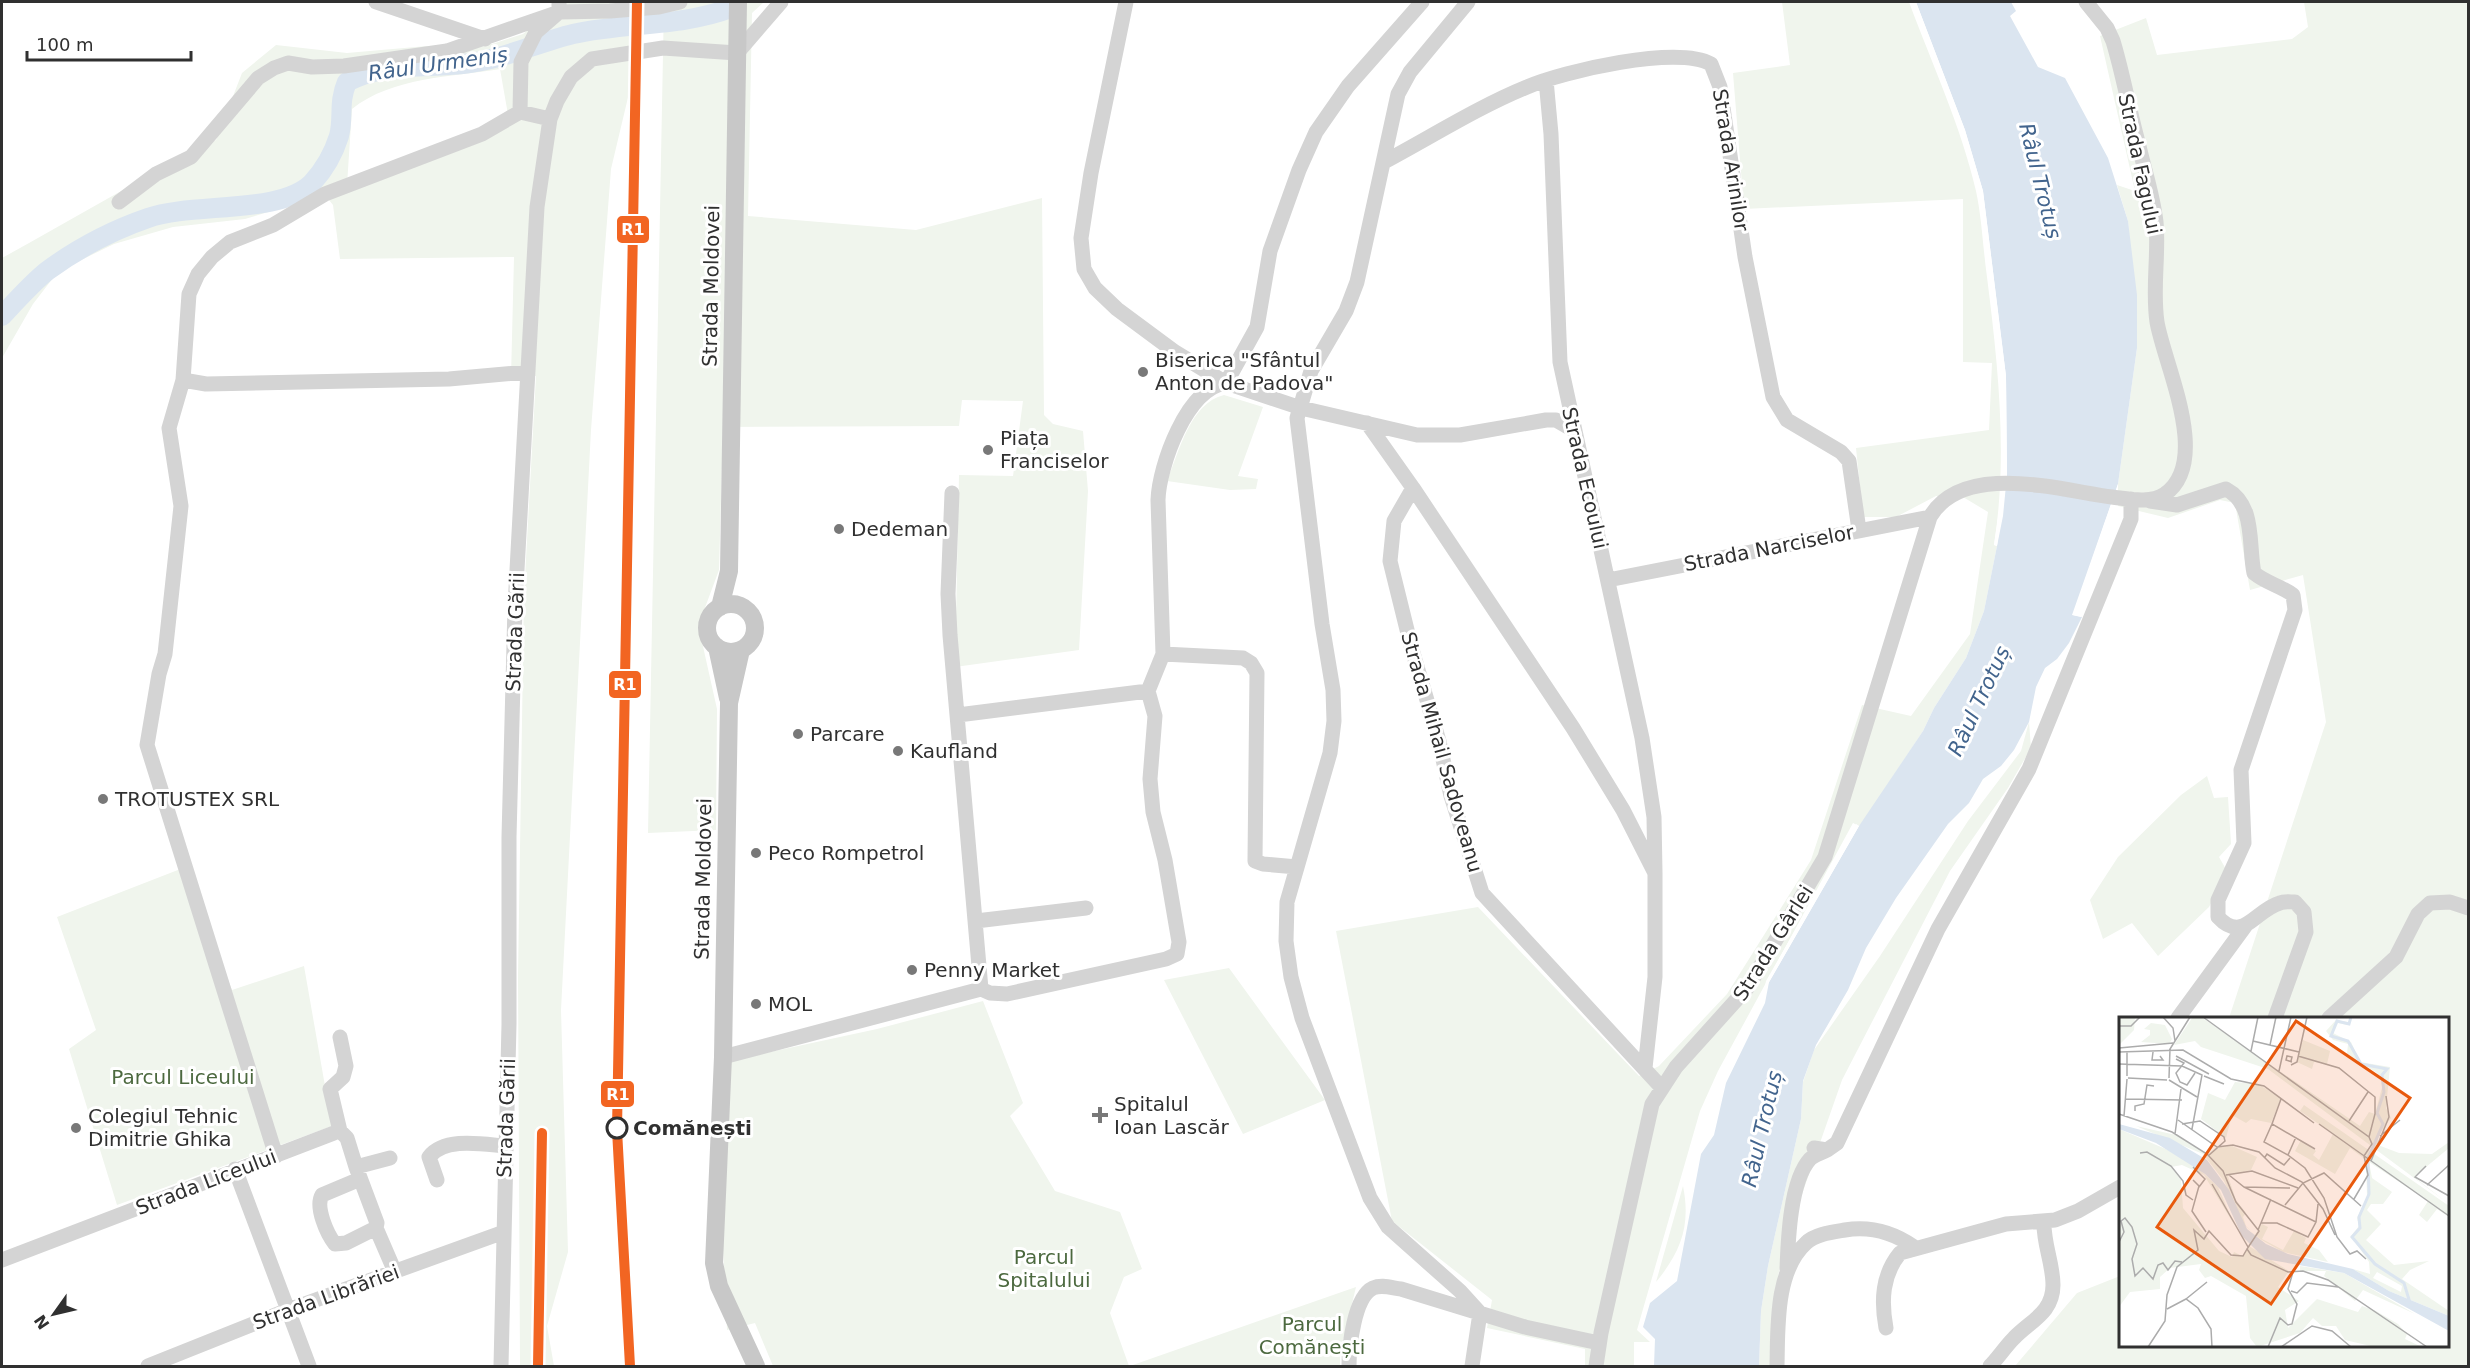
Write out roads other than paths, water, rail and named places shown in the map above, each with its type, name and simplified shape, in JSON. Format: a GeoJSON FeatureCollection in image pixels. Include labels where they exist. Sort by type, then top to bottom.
{"type":"FeatureCollection","features":[{"type":"Feature","properties":{"kind":"main road","name":"Strada Moldovei"},"geometry":{"type":"LineString","coordinates":[[720,607],[729,571],[738,2]]}},
{"type":"Feature","properties":{"kind":"main road","name":"Strada Moldovei"},"geometry":{"type":"LineString","coordinates":[[729,571],[742,607]]}},
{"type":"Feature","properties":{"kind":"main road"},"geometry":{"type":"LineString","coordinates":[[730,604],[742,607],[752,617],[756,629],[753,639],[741,650],[731,652],[717,647],[709,637],[708,624],[713,612],[730,604]]}},
{"type":"Feature","properties":{"kind":"main road","name":"Strada Moldovei"},"geometry":{"type":"LineString","coordinates":[[717,647],[729,703]]}},
{"type":"Feature","properties":{"kind":"main road","name":"Strada Moldovei"},"geometry":{"type":"LineString","coordinates":[[741,650],[729,703],[723,1057],[714,1263],[719,1286],[756,1366]]}},
{"type":"Feature","properties":{"kind":"street"},"geometry":{"type":"LineString","coordinates":[[376,2],[485,39]]}},
{"type":"Feature","properties":{"kind":"street"},"geometry":{"type":"LineString","coordinates":[[119,202],[156,174],[191,157],[258,78],[273,68],[288,63],[312,67],[344,66],[447,51],[485,39],[559,7],[610,11],[658,7],[680,2]]}},
{"type":"Feature","properties":{"kind":"street"},"geometry":{"type":"LineString","coordinates":[[737,53],[781,2]]}},
{"type":"Feature","properties":{"kind":"street"},"geometry":{"type":"LineString","coordinates":[[1126,2],[1090,173],[1081,238],[1084,269],[1095,288],[1117,309],[1174,352],[1226,383],[1301,408],[1417,435],[1460,435],[1556,420],[1575,431]]}},
{"type":"Feature","properties":{"kind":"street"},"geometry":{"type":"LineString","coordinates":[[723,1057],[981,989],[990,993],[1007,994],[1166,959],[1177,954],[1179,942],[1167,872],[1153,812],[1150,779],[1155,716],[1148,692],[1163,654],[1159,478],[1196,399],[1211,386],[1226,383],[1257,327],[1270,251],[1299,170],[1316,132],[1348,86],[1422,2]]}},
{"type":"Feature","properties":{"kind":"street"},"geometry":{"type":"LineString","coordinates":[[1468,2],[1410,72],[1398,94],[1352,296],[1311,371],[1297,418],[1322,624],[1333,690],[1334,721],[1327,762],[1287,902],[1286,941],[1291,977],[1302,1018],[1363,1184],[1379,1215],[1388,1227],[1460,1291],[1480,1313]]}},
{"type":"Feature","properties":{"kind":"street","name":"Strada Fagului"},"geometry":{"type":"LineString","coordinates":[[2086,2],[2098,14],[2113,41],[2148,185],[2156,221],[2157,321],[2184,425],[2184,452],[2177,478],[2166,493],[2130,499]]}},
{"type":"Feature","properties":{"kind":"street"},"geometry":{"type":"LineString","coordinates":[[520,111],[523,91],[521,62],[536,32],[554,19],[559,7]]}},
{"type":"Feature","properties":{"kind":"street","name":"Strada Gării"},"geometry":{"type":"LineString","coordinates":[[501,1366],[504,1146],[509,1024],[508,837],[515,606],[537,207],[550,119],[571,77],[592,59],[663,48],[737,53]]}},
{"type":"Feature","properties":{"kind":"street","name":"Strada Arinilor"},"geometry":{"type":"LineString","coordinates":[[1384,162],[1505,97],[1546,80],[1642,59],[1693,57],[1711,64],[1720,87],[1744,246],[1773,397],[1787,420],[1841,452],[1849,461],[1859,530]]}},
{"type":"Feature","properties":{"kind":"street","name":"Strada Ecoului"},"geometry":{"type":"LineString","coordinates":[[1546,80],[1551,134],[1560,362],[1645,760],[1654,817],[1655,873]]}},
{"type":"Feature","properties":{"kind":"street"},"geometry":{"type":"LineString","coordinates":[[276,1156],[147,746],[146,734],[165,654],[181,506],[169,428],[183,381],[189,294],[198,274],[212,257],[230,242],[273,225],[325,194],[482,134],[520,111],[550,119]]}},
{"type":"Feature","properties":{"kind":"street"},"geometry":{"type":"LineString","coordinates":[[183,381],[206,384],[449,379],[527,372]]}},
{"type":"Feature","properties":{"kind":"street"},"geometry":{"type":"LineString","coordinates":[[1367,423],[1413,488],[1573,729],[1623,810],[1655,873],[1655,977],[1645,1068]]}},
{"type":"Feature","properties":{"kind":"street"},"geometry":{"type":"LineString","coordinates":[[1930,517],[1936,506],[1954,494],[1972,486],[1999,482],[2177,504],[2219,490],[2226,489],[2236,495],[2247,513],[2254,573],[2264,581],[2282,586],[2294,596],[2295,610],[2241,770],[2244,843],[2218,900],[2218,917],[2225,925],[2235,929],[2246,925],[2280,903],[2295,902],[2304,912],[2306,932],[2275,1017]]}},
{"type":"Feature","properties":{"kind":"street","name":"Strada Mihail Sadoveanu"},"geometry":{"type":"LineString","coordinates":[[1413,488],[1394,520],[1390,561],[1411,646],[1439,741],[1451,796],[1482,893],[1662,1088]]}},
{"type":"Feature","properties":{"kind":"street"},"geometry":{"type":"LineString","coordinates":[[952,493],[948,594],[981,989]]}},
{"type":"Feature","properties":{"kind":"street"},"geometry":{"type":"LineString","coordinates":[[1777,1366],[1789,1226],[1800,1182],[1811,1159],[1820,1149],[1837,1143],[1845,1129],[1938,929],[2029,769],[2132,519],[2130,499]]}},
{"type":"Feature","properties":{"kind":"street","name":"Strada Narciselor"},"geometry":{"type":"LineString","coordinates":[[1608,580],[1930,517]]}},
{"type":"Feature","properties":{"kind":"street","name":"Strada Gârlei"},"geometry":{"type":"LineString","coordinates":[[1596,1366],[1599,1343],[1652,1104],[1676,1067],[1744,994],[1825,857],[1930,517]]}},
{"type":"Feature","properties":{"kind":"street"},"geometry":{"type":"LineString","coordinates":[[1163,654],[1243,658],[1251,663],[1257,673],[1256,861],[1263,864],[1297,867]]}},
{"type":"Feature","properties":{"kind":"street"},"geometry":{"type":"LineString","coordinates":[[958,715],[1148,692]]}},
{"type":"Feature","properties":{"kind":"street"},"geometry":{"type":"LineString","coordinates":[[2330,1017],[2396,957],[2418,914],[2430,903],[2450,902],[2469,908]]}},
{"type":"Feature","properties":{"kind":"street"},"geometry":{"type":"LineString","coordinates":[[976,921],[1086,908]]}},
{"type":"Feature","properties":{"kind":"street"},"geometry":{"type":"LineString","coordinates":[[2179,1017],[2246,925]]}},
{"type":"Feature","properties":{"kind":"street"},"geometry":{"type":"LineString","coordinates":[[340,1037],[346,1066],[343,1077],[330,1089],[340,1131],[347,1138],[377,1222],[376,1228],[395,1272]]}},
{"type":"Feature","properties":{"kind":"street","name":"Strada Liceului"},"geometry":{"type":"LineString","coordinates":[[2,1260],[235,1169],[340,1131]]}},
{"type":"Feature","properties":{"kind":"street"},"geometry":{"type":"LineString","coordinates":[[437,1180],[429,1157],[434,1151],[447,1145],[504,1146]]}},
{"type":"Feature","properties":{"kind":"street"},"geometry":{"type":"LineString","coordinates":[[376,1228],[346,1243],[336,1244],[319,1207],[322,1195],[358,1173],[390,1158]]}},
{"type":"Feature","properties":{"kind":"street"},"geometry":{"type":"LineString","coordinates":[[235,1169],[309,1366]]}},
{"type":"Feature","properties":{"kind":"street"},"geometry":{"type":"LineString","coordinates":[[1886,1328],[1886,1278],[1891,1264],[1900,1253],[1951,1241],[2006,1224],[2044,1221],[2078,1211],[2119,1188]]}},
{"type":"Feature","properties":{"kind":"street"},"geometry":{"type":"LineString","coordinates":[[1990,1366],[2014,1338],[2037,1321],[2049,1305],[2053,1286],[2043,1238],[2044,1221]]}},
{"type":"Feature","properties":{"kind":"street"},"geometry":{"type":"LineString","coordinates":[[1786,1275],[1794,1258],[1807,1241],[1830,1232],[1852,1228],[1880,1231],[1897,1235],[1914,1248]]}},
{"type":"Feature","properties":{"kind":"street","name":"Strada Librăriei"},"geometry":{"type":"LineString","coordinates":[[148,1366],[288,1310],[504,1232]]}},
{"type":"Feature","properties":{"kind":"street"},"geometry":{"type":"LineString","coordinates":[[1349,1366],[1356,1314],[1363,1296],[1372,1288],[1382,1286],[1401,1289],[1480,1313],[1599,1343]]}},
{"type":"Feature","properties":{"kind":"street"},"geometry":{"type":"LineString","coordinates":[[1472,1366],[1480,1313]]}},
{"type":"Feature","properties":{"kind":"water","name":"Râul Trotuș"},"geometry":{"type":"Polygon","coordinates":[[[1916,2],[2011,2],[2016,11],[2010,16],[2038,67],[2065,78],[2108,158],[2128,221],[2137,295],[2137,348],[2118,484],[2073,615],[2082,617],[2069,643],[2057,659],[2045,668],[2036,687],[2029,722],[2014,750],[2001,766],[1983,779],[1969,803],[1948,824],[1896,898],[1866,948],[1848,990],[1816,1045],[1803,1081],[1801,1119],[1768,1266],[1761,1311],[1759,1366],[1654,1366],[1655,1339],[1643,1327],[1650,1303],[1677,1281],[1701,1154],[1714,1135],[1726,1083],[1765,1003],[1769,982],[1859,826],[1923,731],[1934,708],[1966,658],[1984,611],[2003,516],[2007,475],[2006,376],[1983,191],[1965,130],[1916,2]]]}},
{"type":"Feature","properties":{"kind":"waterway","name":"Râul Urmeniș"},"geometry":{"type":"LineString","coordinates":[[2,316],[47,271],[83,248],[122,228],[166,213],[258,204],[298,193],[312,183],[328,161],[339,136],[347,82],[361,76],[404,67],[477,62],[573,34],[693,18],[731,8]]}},
{"type":"Feature","properties":{"kind":"place","name":"Biserica \"Sfântul Anton de Padova\""},"geometry":{"type":"Point","coordinates":[1143,372]}},
{"type":"Feature","properties":{"kind":"place","name":"Piața Franciselor"},"geometry":{"type":"Point","coordinates":[988,450]}},
{"type":"Feature","properties":{"kind":"place","name":"Dedeman"},"geometry":{"type":"Point","coordinates":[839,529]}},
{"type":"Feature","properties":{"kind":"place","name":"Parcare"},"geometry":{"type":"Point","coordinates":[798,734]}},
{"type":"Feature","properties":{"kind":"place","name":"Kaufland"},"geometry":{"type":"Point","coordinates":[898,751]}},
{"type":"Feature","properties":{"kind":"place","name":"TROTUSTEX SRL"},"geometry":{"type":"Point","coordinates":[103,799]}},
{"type":"Feature","properties":{"kind":"place","name":"Peco Rompetrol"},"geometry":{"type":"Point","coordinates":[756,853]}},
{"type":"Feature","properties":{"kind":"place","name":"Penny Market"},"geometry":{"type":"Point","coordinates":[912,970]}},
{"type":"Feature","properties":{"kind":"place","name":"MOL"},"geometry":{"type":"Point","coordinates":[756,1004]}},
{"type":"Feature","properties":{"kind":"place","name":"Spitalul Ioan Lascăr"},"geometry":{"type":"Point","coordinates":[1100,1115]}},
{"type":"Feature","properties":{"kind":"place","name":"Colegiul Tehnic Dimitrie Ghika"},"geometry":{"type":"Point","coordinates":[76,1128]}},
{"type":"Feature","properties":{"kind":"place","name":"Comănești"},"geometry":{"type":"Point","coordinates":[617,1128]}},
{"type":"Feature","properties":{"kind":"park label","name":"Parcul Liceului"},"geometry":{"type":"Point","coordinates":[183,1077]}},
{"type":"Feature","properties":{"kind":"park label","name":"Parcul Spitalului"},"geometry":{"type":"Point","coordinates":[1044,1268]}},
{"type":"Feature","properties":{"kind":"park label","name":"Parcul Comănești"},"geometry":{"type":"Point","coordinates":[1312,1336]}}]}
